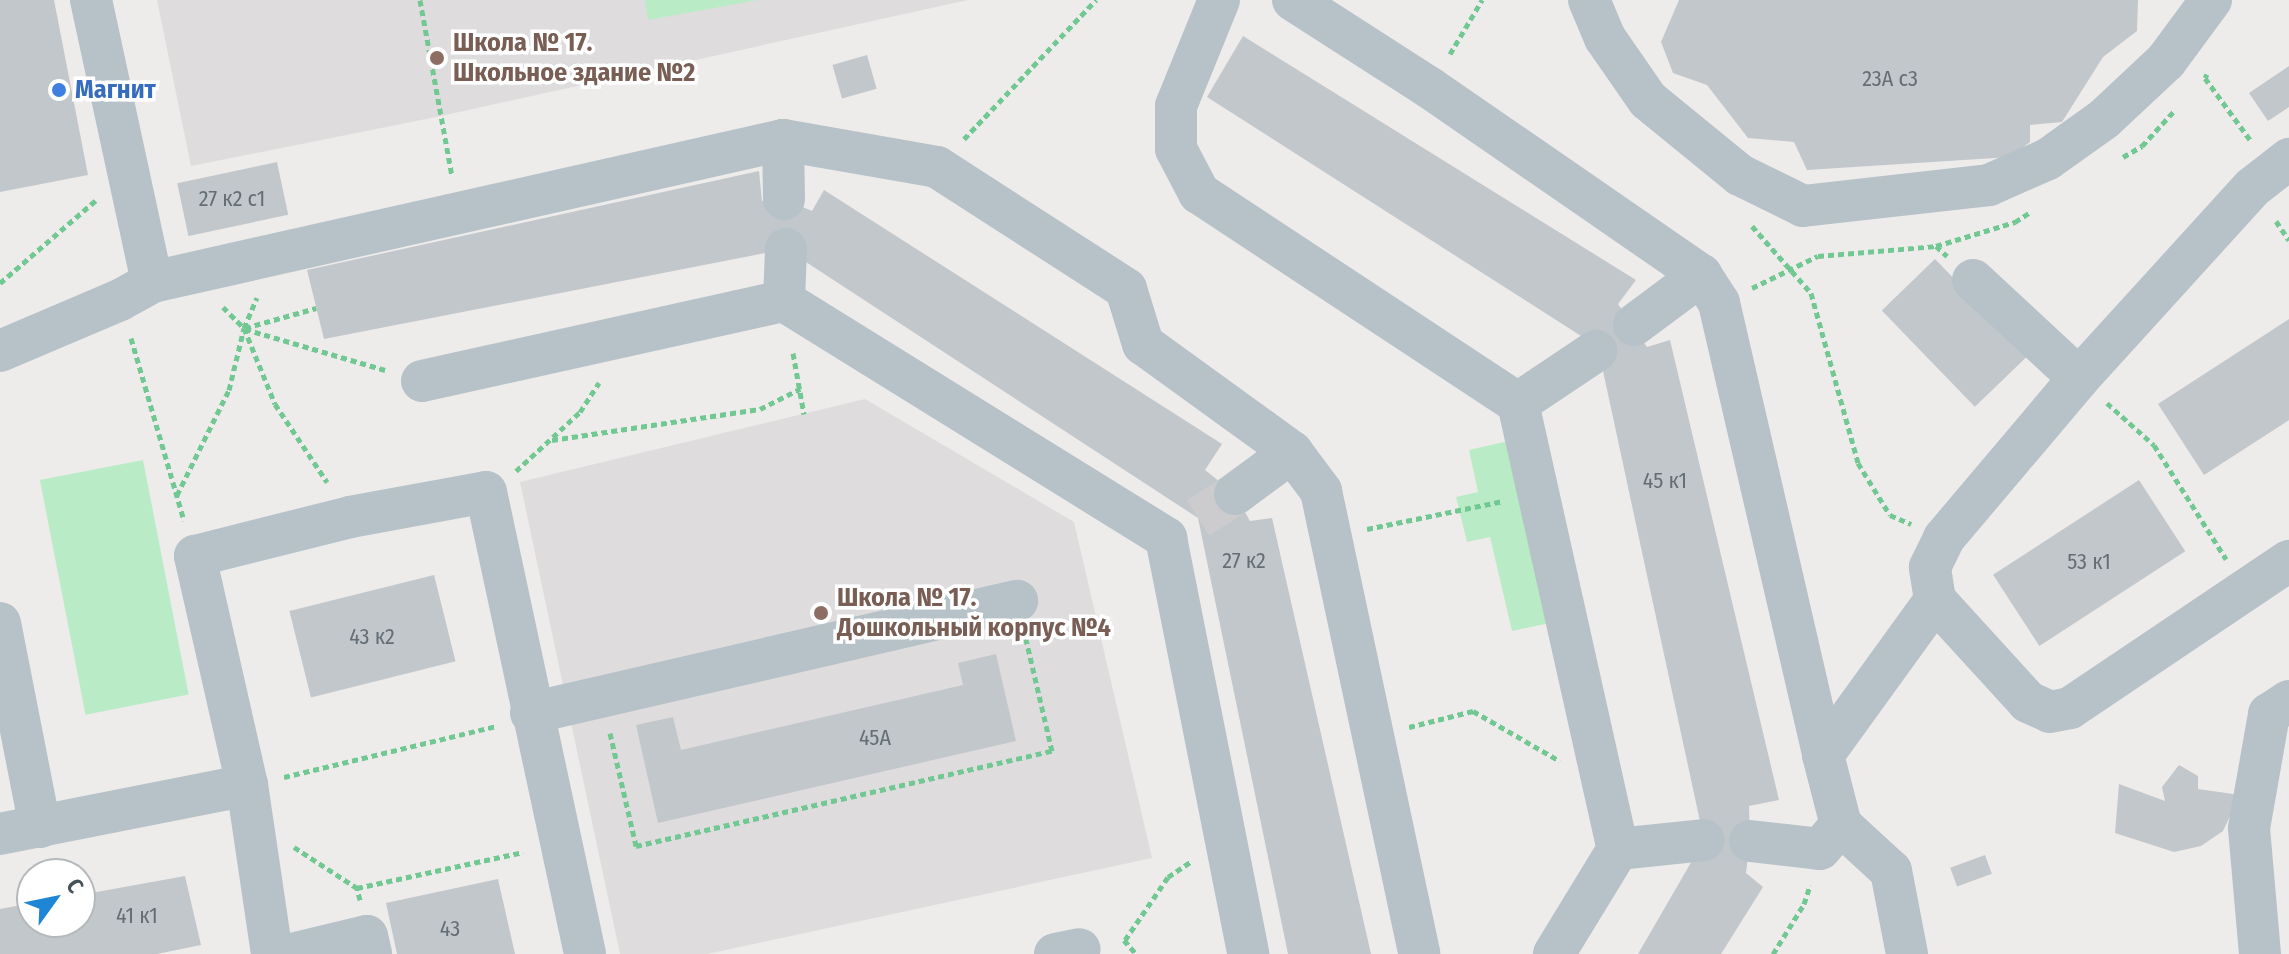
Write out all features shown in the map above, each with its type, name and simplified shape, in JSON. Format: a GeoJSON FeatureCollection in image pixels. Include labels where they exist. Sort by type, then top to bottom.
{"type":"FeatureCollection","features":[{"type":"Feature","properties":{"kind":"lane"},"geometry":{"type":"LineString","coordinates":[[91,0],[155,285]]}},
{"type":"Feature","properties":{"kind":"lane"},"geometry":{"type":"LineString","coordinates":[[1219,0],[1176,106],[1176,149],[1199,193],[1518,403],[1618,849],[1554,954]]}},
{"type":"Feature","properties":{"kind":"lane"},"geometry":{"type":"LineString","coordinates":[[1293,0],[1430,88],[1710,289],[1823,755],[1831,837]]}},
{"type":"Feature","properties":{"kind":"lane"},"geometry":{"type":"LineString","coordinates":[[1589,0],[1605,38],[1648,100],[1740,175],[1803,206],[1989,185],[2048,159],[2104,119],[2166,61],[2211,0]]}},
{"type":"Feature","properties":{"kind":"lane"},"geometry":{"type":"LineString","coordinates":[[783,140],[784,199]]}},
{"type":"Feature","properties":{"kind":"lane"},"geometry":{"type":"LineString","coordinates":[[0,351],[155,285],[459,212],[783,140],[937,167],[1126,289],[1143,344],[1292,452],[1321,491],[1419,954]]}},
{"type":"Feature","properties":{"kind":"lane"},"geometry":{"type":"LineString","coordinates":[[2281,165],[2253,187],[2079,378],[1944,538],[1930,567],[1935,600],[2028,702],[2050,712],[2070,708],[2289,561]]}},
{"type":"Feature","properties":{"kind":"lane"},"geometry":{"type":"LineString","coordinates":[[784,301],[786,249]]}},
{"type":"Feature","properties":{"kind":"lane"},"geometry":{"type":"LineString","coordinates":[[1973,280],[2079,378]]}},
{"type":"Feature","properties":{"kind":"lane"},"geometry":{"type":"LineString","coordinates":[[1634,325],[1710,289]]}},
{"type":"Feature","properties":{"kind":"lane"},"geometry":{"type":"LineString","coordinates":[[422,381],[784,301],[1182,528],[1225,836],[1248,954]]}},
{"type":"Feature","properties":{"kind":"lane"},"geometry":{"type":"LineString","coordinates":[[1518,403],[1596,351]]}},
{"type":"Feature","properties":{"kind":"lane"},"geometry":{"type":"LineString","coordinates":[[1235,494],[1292,452]]}},
{"type":"Feature","properties":{"kind":"lane"},"geometry":{"type":"LineString","coordinates":[[272,954],[250,803],[195,556],[350,517],[486,492],[531,715],[585,954]]}},
{"type":"Feature","properties":{"kind":"lane"},"geometry":{"type":"LineString","coordinates":[[1823,755],[1935,600]]}},
{"type":"Feature","properties":{"kind":"lane"},"geometry":{"type":"LineString","coordinates":[[531,715],[1017,601]]}},
{"type":"Feature","properties":{"kind":"lane"},"geometry":{"type":"LineString","coordinates":[[0,623],[40,827]]}},
{"type":"Feature","properties":{"kind":"lane"},"geometry":{"type":"LineString","coordinates":[[2260,954],[2249,828],[2269,714],[2289,701]]}},
{"type":"Feature","properties":{"kind":"lane"},"geometry":{"type":"LineString","coordinates":[[0,834],[250,803]]}},
{"type":"Feature","properties":{"kind":"lane"},"geometry":{"type":"LineString","coordinates":[[1750,841],[1831,837],[1891,871],[1907,954]]}},
{"type":"Feature","properties":{"kind":"lane"},"geometry":{"type":"LineString","coordinates":[[1618,849],[1704,840]]}},
{"type":"Feature","properties":{"kind":"lane"},"geometry":{"type":"LineString","coordinates":[[292,954],[369,945]]}},
{"type":"Feature","properties":{"kind":"path"},"geometry":{"type":"LineString","coordinates":[[420,0],[459,212]]}},
{"type":"Feature","properties":{"kind":"path"},"geometry":{"type":"LineString","coordinates":[[937,167],[1096,0]]}},
{"type":"Feature","properties":{"kind":"path"},"geometry":{"type":"LineString","coordinates":[[1430,88],[1482,0]]}},
{"type":"Feature","properties":{"kind":"path"},"geometry":{"type":"LineString","coordinates":[[2211,65],[2205,78],[2281,165]]}},
{"type":"Feature","properties":{"kind":"path"},"geometry":{"type":"LineString","coordinates":[[0,283],[129,171]]}},
{"type":"Feature","properties":{"kind":"path"},"geometry":{"type":"LineString","coordinates":[[1744,218],[1811,293],[1858,463],[1890,515],[1944,538]]}},
{"type":"Feature","properties":{"kind":"path"},"geometry":{"type":"LineString","coordinates":[[1710,289],[1791,270],[1818,256],[1936,246],[1973,280]]}},
{"type":"Feature","properties":{"kind":"path"},"geometry":{"type":"LineString","coordinates":[[155,285],[244,328],[422,381]]}},
{"type":"Feature","properties":{"kind":"path"},"geometry":{"type":"LineString","coordinates":[[155,285],[177,496],[195,556]]}},
{"type":"Feature","properties":{"kind":"path"},"geometry":{"type":"LineString","coordinates":[[244,328],[316,308]]}},
{"type":"Feature","properties":{"kind":"path"},"geometry":{"type":"LineString","coordinates":[[177,496],[229,390],[244,328]]}},
{"type":"Feature","properties":{"kind":"path"},"geometry":{"type":"LineString","coordinates":[[244,328],[275,404],[350,517]]}},
{"type":"Feature","properties":{"kind":"path"},"geometry":{"type":"LineString","coordinates":[[532,460],[580,412],[598,385],[607,342]]}},
{"type":"Feature","properties":{"kind":"path"},"geometry":{"type":"LineString","coordinates":[[2079,378],[2154,445],[2246,590]]}},
{"type":"Feature","properties":{"kind":"path"},"geometry":{"type":"LineString","coordinates":[[552,440],[760,409],[800,389]]}},
{"type":"Feature","properties":{"kind":"path"},"geometry":{"type":"LineString","coordinates":[[1331,536],[1460,510]]}},
{"type":"Feature","properties":{"kind":"path"},"geometry":{"type":"LineString","coordinates":[[602,696],[636,846],[1052,751],[1017,601]]}},
{"type":"Feature","properties":{"kind":"path"},"geometry":{"type":"LineString","coordinates":[[1373,736],[1473,711],[1604,786]]}},
{"type":"Feature","properties":{"kind":"path"},"geometry":{"type":"LineString","coordinates":[[250,803],[531,715]]}},
{"type":"Feature","properties":{"kind":"path"},"geometry":{"type":"LineString","coordinates":[[250,803],[357,888],[369,945]]}},
{"type":"Feature","properties":{"kind":"path"},"geometry":{"type":"LineString","coordinates":[[1125,940],[1168,877],[1225,836]]}},
{"type":"Feature","properties":{"kind":"path"},"geometry":{"type":"LineString","coordinates":[[1773,954],[1804,904],[1831,837]]}},
{"type":"Feature","properties":{"kind":"path"},"geometry":{"type":"LineString","coordinates":[[357,888],[560,844]]}},
{"type":"Feature","properties":{"kind":"shaded area","name":"Школа № 17. Школьное здание №2"},"geometry":{"type":"Polygon","coordinates":[[[157,0],[968,0],[441,116],[191,166],[157,0]]]}},
{"type":"Feature","properties":{"kind":"shaded area","name":"Школа № 17. Дошкольный корпус №4"},"geometry":{"type":"Polygon","coordinates":[[[865,399],[1074,522],[1152,858],[707,954],[620,954],[520,482],[865,399]]]}},
{"type":"Feature","properties":{"kind":"green space"},"geometry":{"type":"Polygon","coordinates":[[[645,0],[758,0],[648,20],[645,0]]]}},
{"type":"Feature","properties":{"kind":"green space"},"geometry":{"type":"Polygon","coordinates":[[[1517,439],[1559,621],[1512,631],[1490,537],[1467,542],[1456,497],[1478,492],[1469,450],[1517,439]]]}},
{"type":"Feature","properties":{"kind":"green space"},"geometry":{"type":"Polygon","coordinates":[[[143,460],[189,695],[86,715],[40,480],[143,460]]]}},
{"type":"Feature","properties":{"kind":"building"},"geometry":{"type":"Polygon","coordinates":[[[0,0],[54,0],[88,175],[0,192],[0,0]]]}},
{"type":"Feature","properties":{"kind":"building"},"geometry":{"type":"Polygon","coordinates":[[[1679,0],[2138,0],[2137,31],[2103,57],[2062,122],[2030,125],[2030,142],[2011,157],[1807,170],[1794,142],[1748,138],[1707,85],[1673,73],[1661,42],[1679,0]]]}},
{"type":"Feature","properties":{"kind":"building"},"geometry":{"type":"Polygon","coordinates":[[[1243,36],[1636,280],[1618,304],[1647,347],[1670,340],[1779,800],[1749,806],[1750,841],[1746,873],[1763,887],[1721,954],[1638,954],[1704,840],[1600,357],[1592,343],[1207,97],[1243,36]]]}},
{"type":"Feature","properties":{"kind":"building"},"geometry":{"type":"Polygon","coordinates":[[[867,55],[877,89],[842,99],[832,65],[867,55]]]}},
{"type":"Feature","properties":{"kind":"building"},"geometry":{"type":"Polygon","coordinates":[[[2289,66],[2289,107],[2268,121],[2249,93],[2289,66]]]}},
{"type":"Feature","properties":{"kind":"building"},"geometry":{"type":"Polygon","coordinates":[[[277,162],[288,215],[188,236],[177,183],[277,162]]]}},
{"type":"Feature","properties":{"kind":"building"},"geometry":{"type":"Polygon","coordinates":[[[759,171],[762,201],[784,199],[812,211],[824,190],[1222,444],[1205,470],[1235,494],[1250,521],[1272,518],[1371,954],[1288,954],[1198,518],[786,249],[324,339],[307,270],[759,171]]]}},
{"type":"Feature","properties":{"kind":"building"},"geometry":{"type":"Polygon","coordinates":[[[1935,259],[2028,355],[1975,407],[1882,310],[1935,259]]]}},
{"type":"Feature","properties":{"kind":"building"},"geometry":{"type":"Polygon","coordinates":[[[2289,319],[2289,420],[2204,475],[2158,404],[2289,319]]]}},
{"type":"Feature","properties":{"kind":"building"},"geometry":{"type":"Polygon","coordinates":[[[2139,480],[2185,551],[2039,646],[1993,575],[2139,480]]]}},
{"type":"Feature","properties":{"kind":"building"},"geometry":{"type":"Polygon","coordinates":[[[434,575],[456,661],[311,697],[289,611],[434,575]]]}},
{"type":"Feature","properties":{"kind":"building"},"geometry":{"type":"Polygon","coordinates":[[[996,654],[1016,741],[658,823],[636,725],[673,717],[681,750],[963,685],[958,663],[996,654]]]}},
{"type":"Feature","properties":{"kind":"building"},"geometry":{"type":"Polygon","coordinates":[[[2179,765],[2198,776],[2198,789],[2240,795],[2223,831],[2201,846],[2174,852],[2115,833],[2119,784],[2165,801],[2162,787],[2179,765]]]}},
{"type":"Feature","properties":{"kind":"building"},"geometry":{"type":"Polygon","coordinates":[[[1985,855],[1992,874],[1957,886],[1950,868],[1985,855]]]}},
{"type":"Feature","properties":{"kind":"building"},"geometry":{"type":"Polygon","coordinates":[[[185,876],[201,945],[157,954],[0,954],[0,909],[16,906],[16,938],[96,938],[96,892],[185,876]]]}},
{"type":"Feature","properties":{"kind":"building"},"geometry":{"type":"Polygon","coordinates":[[[498,879],[515,954],[397,954],[386,903],[498,879]]]}},
{"type":"Feature","properties":{"kind":"tunnel"},"geometry":{"type":"LineString","coordinates":[[1198,518],[1235,494]]}},
{"type":"Feature","properties":{"kind":"place","name":"Школа № 17. Школьное здание №2"},"geometry":{"type":"Point","coordinates":[437,58]}},
{"type":"Feature","properties":{"kind":"place","name":"Магнит"},"geometry":{"type":"Point","coordinates":[59,90]}},
{"type":"Feature","properties":{"kind":"place","name":"Школа № 17. Дошкольный корпус №4"},"geometry":{"type":"Point","coordinates":[821,613]}}]}
